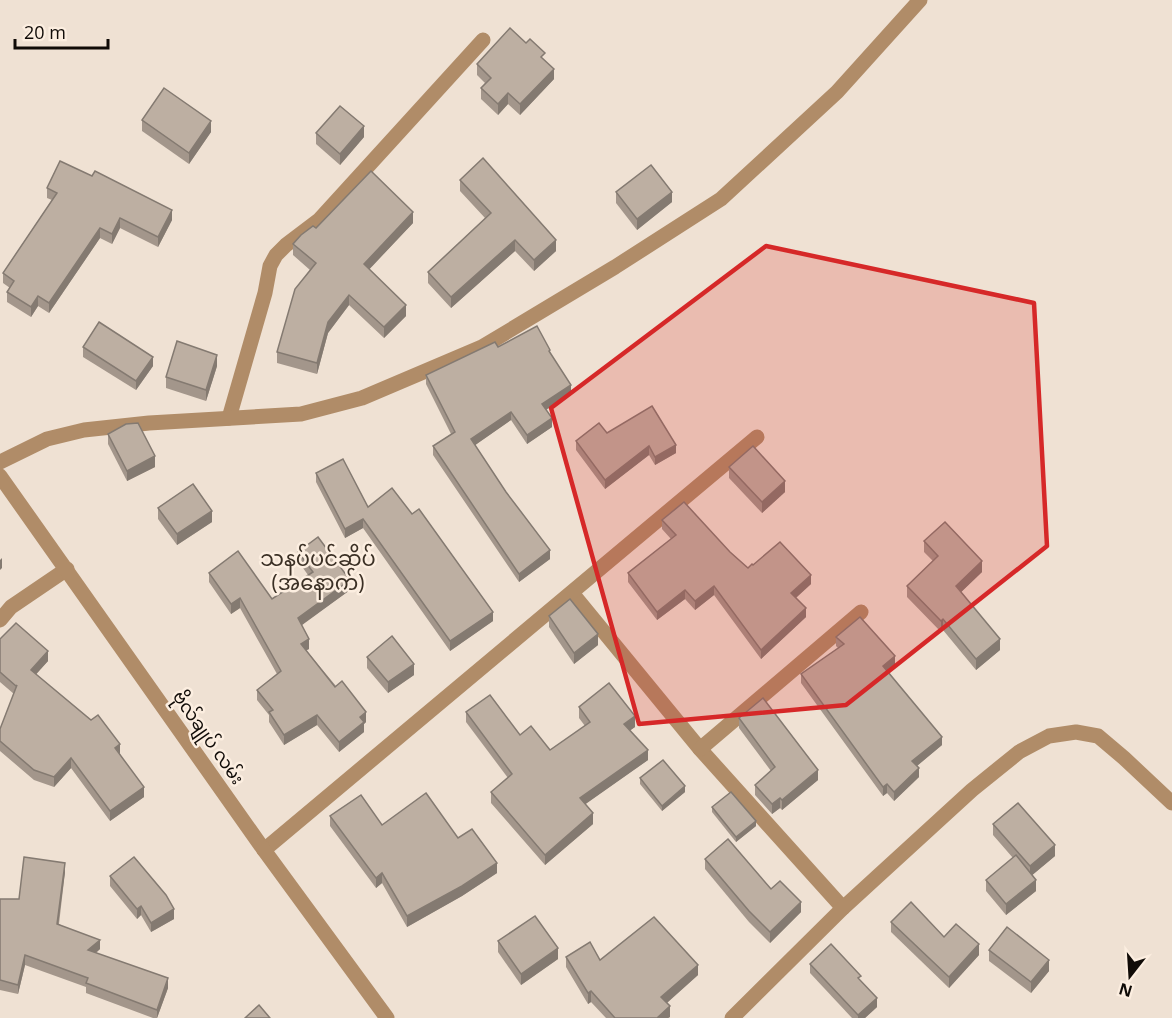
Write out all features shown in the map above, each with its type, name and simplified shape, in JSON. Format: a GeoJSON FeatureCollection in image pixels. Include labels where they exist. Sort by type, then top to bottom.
{"type":"FeatureCollection","features":[{"type":"Feature","properties":{"kind":"street"},"geometry":{"type":"LineString","coordinates":[[0,462],[47,439],[84,430],[149,423],[301,414],[362,398],[482,347],[615,267],[721,199],[837,92],[920,0]]}},
{"type":"Feature","properties":{"kind":"street"},"geometry":{"type":"LineString","coordinates":[[229,418],[265,293],[270,266],[276,255],[319,220],[483,40]]}},
{"type":"Feature","properties":{"kind":"street"},"geometry":{"type":"LineString","coordinates":[[264,850],[757,436]]}},
{"type":"Feature","properties":{"kind":"street","name":"ဗိုလ်ချုပ် လမ်း"},"geometry":{"type":"LineString","coordinates":[[0,476],[264,850],[387,1018]]}},
{"type":"Feature","properties":{"kind":"street"},"geometry":{"type":"LineString","coordinates":[[0,620],[11,607],[67,568]]}},
{"type":"Feature","properties":{"kind":"street"},"geometry":{"type":"LineString","coordinates":[[572,593],[700,749],[843,908]]}},
{"type":"Feature","properties":{"kind":"street"},"geometry":{"type":"LineString","coordinates":[[700,749],[861,612]]}},
{"type":"Feature","properties":{"kind":"street"},"geometry":{"type":"LineString","coordinates":[[732,1018],[843,908],[972,790],[1019,752],[1049,736],[1076,732],[1098,736],[1172,803]]}},
{"type":"Feature","properties":{"kind":"highlighted area"},"geometry":{"type":"Polygon","coordinates":[[[766,246],[1034,303],[1047,546],[846,705],[639,724],[551,408],[766,246]]]}},
{"type":"Feature","properties":{"kind":"building"},"geometry":{"type":"Polygon","coordinates":[[[510,28],[526,43],[530,39],[545,53],[541,57],[554,69],[520,104],[508,93],[498,104],[481,88],[491,78],[477,64],[510,28]]]}},
{"type":"Feature","properties":{"kind":"building"},"geometry":{"type":"Polygon","coordinates":[[[164,88],[211,121],[189,153],[142,120],[164,88]]]}},
{"type":"Feature","properties":{"kind":"building"},"geometry":{"type":"Polygon","coordinates":[[[340,106],[364,126],[340,154],[316,133],[340,106]]]}},
{"type":"Feature","properties":{"kind":"building"},"geometry":{"type":"Polygon","coordinates":[[[483,158],[556,240],[534,260],[515,240],[451,297],[428,272],[491,213],[460,180],[483,158]]]}},
{"type":"Feature","properties":{"kind":"building"},"geometry":{"type":"Polygon","coordinates":[[[60,161],[92,176],[95,171],[172,210],[158,237],[120,218],[112,234],[100,228],[49,303],[38,296],[31,307],[7,292],[14,281],[3,273],[57,193],[47,188],[60,161]]]}},
{"type":"Feature","properties":{"kind":"building"},"geometry":{"type":"Polygon","coordinates":[[[651,165],[672,192],[637,219],[616,192],[651,165]]]}},
{"type":"Feature","properties":{"kind":"building"},"geometry":{"type":"Polygon","coordinates":[[[371,171],[413,212],[364,264],[406,305],[384,327],[349,295],[328,322],[317,363],[277,352],[295,289],[316,263],[293,244],[313,226],[316,228],[371,171]]]}},
{"type":"Feature","properties":{"kind":"building"},"geometry":{"type":"Polygon","coordinates":[[[99,322],[153,357],[136,381],[83,347],[99,322]]]}},
{"type":"Feature","properties":{"kind":"building"},"geometry":{"type":"Polygon","coordinates":[[[537,326],[549,351],[571,385],[542,404],[552,418],[527,435],[511,412],[471,439],[506,492],[550,550],[519,574],[433,446],[455,432],[426,375],[495,342],[498,347],[537,326]]]}},
{"type":"Feature","properties":{"kind":"building"},"geometry":{"type":"Polygon","coordinates":[[[177,341],[217,355],[206,390],[166,377],[177,341]]]}},
{"type":"Feature","properties":{"kind":"building"},"geometry":{"type":"Polygon","coordinates":[[[652,406],[676,445],[655,457],[649,446],[605,480],[576,441],[599,423],[607,433],[652,406]]]}},
{"type":"Feature","properties":{"kind":"building"},"geometry":{"type":"Polygon","coordinates":[[[138,423],[155,456],[127,471],[108,434],[126,424],[138,423]]]}},
{"type":"Feature","properties":{"kind":"building"},"geometry":{"type":"Polygon","coordinates":[[[753,446],[785,481],[762,502],[729,467],[753,446]]]}},
{"type":"Feature","properties":{"kind":"building"},"geometry":{"type":"Polygon","coordinates":[[[343,459],[368,507],[392,488],[412,514],[419,509],[493,612],[450,641],[363,519],[345,529],[316,473],[343,459]]]}},
{"type":"Feature","properties":{"kind":"building"},"geometry":{"type":"Polygon","coordinates":[[[193,484],[212,511],[177,534],[158,508],[193,484]]]}},
{"type":"Feature","properties":{"kind":"building"},"geometry":{"type":"Polygon","coordinates":[[[684,502],[748,568],[780,542],[811,575],[791,593],[806,608],[761,650],[714,586],[695,601],[685,590],[657,612],[628,573],[676,535],[662,520],[684,502]]]}},
{"type":"Feature","properties":{"kind":"building"},"geometry":{"type":"Polygon","coordinates":[[[945,522],[982,561],[956,586],[1000,639],[976,659],[943,619],[941,621],[907,586],[938,556],[924,541],[945,522]]]}},
{"type":"Feature","properties":{"kind":"building"},"geometry":{"type":"Polygon","coordinates":[[[318,537],[350,580],[298,618],[309,639],[301,644],[335,687],[342,681],[366,712],[360,717],[364,722],[339,742],[317,715],[284,735],[269,712],[273,710],[257,690],[281,671],[240,598],[231,604],[209,573],[238,551],[272,599],[313,572],[298,552],[318,537]]]}},
{"type":"Feature","properties":{"kind":"building"},"geometry":{"type":"Polygon","coordinates":[[[570,599],[598,634],[574,653],[549,616],[570,599]]]}},
{"type":"Feature","properties":{"kind":"building"},"geometry":{"type":"Polygon","coordinates":[[[860,617],[895,656],[883,666],[942,737],[912,761],[919,768],[894,792],[887,784],[883,787],[801,674],[844,644],[836,637],[860,617]]]}},
{"type":"Feature","properties":{"kind":"building"},"geometry":{"type":"Polygon","coordinates":[[[16,623],[48,651],[31,670],[91,720],[98,715],[120,744],[115,748],[144,787],[110,811],[71,758],[54,777],[34,770],[0,741],[0,729],[17,685],[0,672],[0,639],[16,623]]]}},
{"type":"Feature","properties":{"kind":"building"},"geometry":{"type":"Polygon","coordinates":[[[392,636],[414,664],[388,682],[367,657],[392,636]]]}},
{"type":"Feature","properties":{"kind":"building"},"geometry":{"type":"Polygon","coordinates":[[[609,683],[635,716],[624,724],[648,750],[580,798],[593,813],[545,855],[491,792],[512,774],[466,712],[490,695],[520,735],[531,726],[550,750],[590,722],[579,707],[609,683]]]}},
{"type":"Feature","properties":{"kind":"building"},"geometry":{"type":"Polygon","coordinates":[[[763,698],[818,770],[782,800],[780,798],[772,804],[755,785],[775,767],[739,718],[763,698]]]}},
{"type":"Feature","properties":{"kind":"building"},"geometry":{"type":"Polygon","coordinates":[[[663,760],[685,786],[662,806],[640,778],[663,760]]]}},
{"type":"Feature","properties":{"kind":"building"},"geometry":{"type":"Polygon","coordinates":[[[731,792],[756,821],[736,837],[712,807],[731,792]]]}},
{"type":"Feature","properties":{"kind":"building"},"geometry":{"type":"Polygon","coordinates":[[[426,793],[458,838],[472,829],[497,863],[462,886],[407,916],[382,873],[376,878],[330,816],[361,795],[382,825],[426,793]]]}},
{"type":"Feature","properties":{"kind":"building"},"geometry":{"type":"Polygon","coordinates":[[[1018,803],[1055,845],[1030,866],[993,824],[1018,803]]]}},
{"type":"Feature","properties":{"kind":"building"},"geometry":{"type":"Polygon","coordinates":[[[728,839],[771,889],[780,881],[801,902],[770,932],[705,859],[728,839]]]}},
{"type":"Feature","properties":{"kind":"building"},"geometry":{"type":"Polygon","coordinates":[[[1016,855],[1036,880],[1006,904],[986,880],[1016,855]]]}},
{"type":"Feature","properties":{"kind":"building"},"geometry":{"type":"Polygon","coordinates":[[[24,857],[65,863],[57,924],[100,940],[88,950],[168,978],[157,1010],[86,983],[88,978],[25,955],[18,985],[0,980],[0,899],[19,899],[24,857]]]}},
{"type":"Feature","properties":{"kind":"building"},"geometry":{"type":"Polygon","coordinates":[[[134,857],[166,895],[174,909],[151,923],[141,906],[137,909],[110,876],[134,857]]]}},
{"type":"Feature","properties":{"kind":"building"},"geometry":{"type":"Polygon","coordinates":[[[911,902],[944,937],[956,924],[979,944],[949,977],[891,922],[911,902]]]}},
{"type":"Feature","properties":{"kind":"building"},"geometry":{"type":"Polygon","coordinates":[[[535,916],[558,948],[521,974],[498,941],[535,916]]]}},
{"type":"Feature","properties":{"kind":"building"},"geometry":{"type":"Polygon","coordinates":[[[654,917],[698,965],[661,997],[670,1006],[657,1018],[615,1018],[591,991],[588,993],[566,957],[590,942],[600,960],[654,917]]]}},
{"type":"Feature","properties":{"kind":"building"},"geometry":{"type":"Polygon","coordinates":[[[1007,927],[1049,960],[1031,982],[989,950],[1007,927]]]}},
{"type":"Feature","properties":{"kind":"building"},"geometry":{"type":"Polygon","coordinates":[[[831,944],[861,976],[858,978],[877,998],[858,1015],[810,964],[831,944]]]}},
{"type":"Feature","properties":{"kind":"building"},"geometry":{"type":"Polygon","coordinates":[[[259,1005],[270,1018],[245,1018],[259,1005]]]}},
{"type":"Feature","properties":{"kind":"district","name":"သနပ်ပင်ဆိပ် (အနောက်)"},"geometry":{"type":"Point","coordinates":[318,570]}}]}
